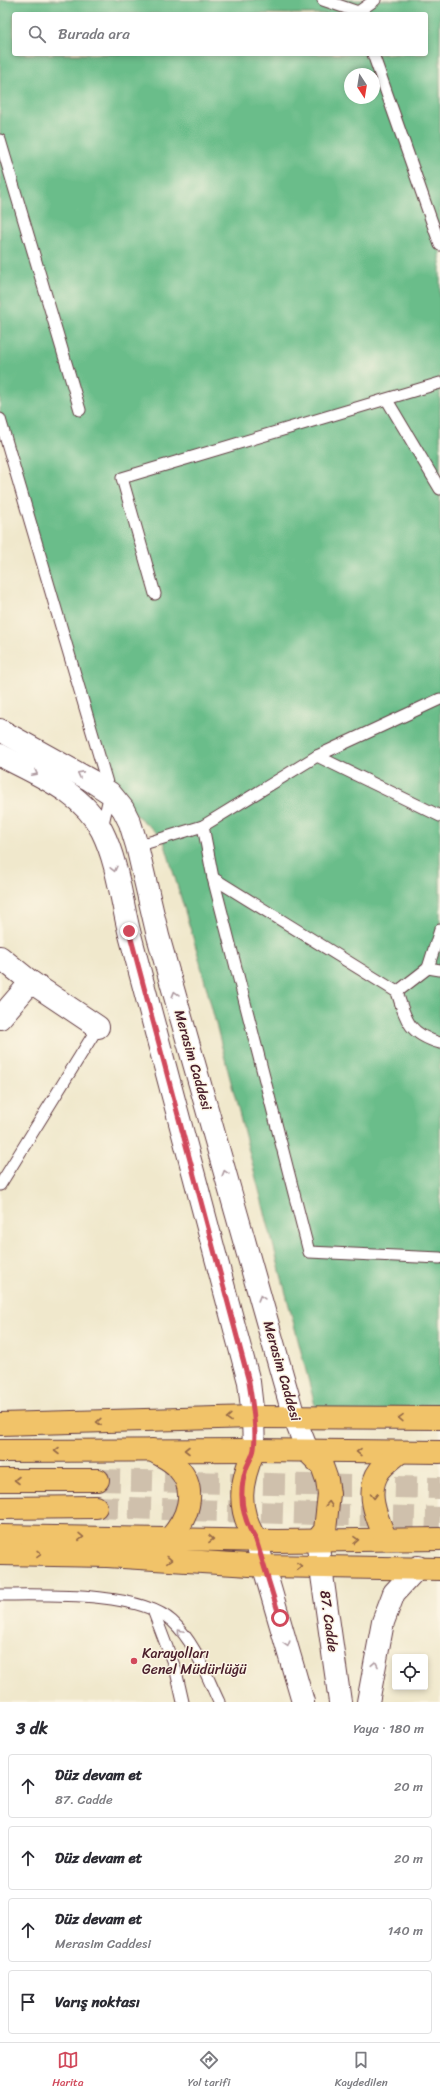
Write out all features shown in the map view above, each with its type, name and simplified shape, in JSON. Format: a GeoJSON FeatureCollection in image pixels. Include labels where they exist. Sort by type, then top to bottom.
{"type":"FeatureCollection","features":[{"type":"Feature","properties":{"kind":"main road"},"geometry":{"type":"LineString","coordinates":[[0,1424],[253,1417],[440,1418]]}},
{"type":"Feature","properties":{"kind":"main road"},"geometry":{"type":"LineString","coordinates":[[152,1450],[178,1468],[184,1477],[189,1494],[188,1511],[179,1528],[169,1539]]}},
{"type":"Feature","properties":{"kind":"main road"},"geometry":{"type":"LineString","coordinates":[[254,1450],[243,1480],[241,1496],[250,1530],[256,1540]]}},
{"type":"Feature","properties":{"kind":"main road"},"geometry":{"type":"LineString","coordinates":[[0,1451],[254,1450],[399,1453],[440,1452]]}},
{"type":"Feature","properties":{"kind":"main road"},"geometry":{"type":"LineString","coordinates":[[308,1452],[322,1466],[327,1480],[329,1494],[325,1530],[317,1540]]}},
{"type":"Feature","properties":{"kind":"main road"},"geometry":{"type":"LineString","coordinates":[[386,1539],[374,1508],[374,1484],[380,1470],[399,1453]]}},
{"type":"Feature","properties":{"kind":"main road"},"geometry":{"type":"LineString","coordinates":[[0,1480],[98,1480]]}},
{"type":"Feature","properties":{"kind":"main road"},"geometry":{"type":"LineString","coordinates":[[0,1508],[96,1507]]}},
{"type":"Feature","properties":{"kind":"main road"},"geometry":{"type":"LineString","coordinates":[[0,1536],[256,1540],[440,1539]]}},
{"type":"Feature","properties":{"kind":"main road"},"geometry":{"type":"LineString","coordinates":[[0,1554],[107,1556],[265,1566],[418,1567],[440,1569]]}},
{"type":"Feature","properties":{"kind":"street","name":"Merasim Caddesi"},"geometry":{"type":"LineString","coordinates":[[0,730],[90,780],[110,793],[123,809],[130,823],[137,846],[160,943],[294,1417],[308,1452]]}},
{"type":"Feature","properties":{"kind":"street","name":"Merasim Caddesi"},"geometry":{"type":"LineString","coordinates":[[0,755],[44,778],[68,794],[88,811],[101,830],[113,862],[133,947],[249,1382],[253,1417],[254,1450]]}},
{"type":"Feature","properties":{"kind":"street"},"geometry":{"type":"LineString","coordinates":[[0,957],[31,982],[98,1027]]}},
{"type":"Feature","properties":{"kind":"street"},"geometry":{"type":"LineString","coordinates":[[0,1018],[31,982]]}},
{"type":"Feature","properties":{"kind":"street"},"geometry":{"type":"LineString","coordinates":[[256,1540],[265,1566],[303,1702]]}},
{"type":"Feature","properties":{"kind":"street","name":"87. Cadde"},"geometry":{"type":"LineString","coordinates":[[317,1540],[340,1702]]}},
{"type":"Feature","properties":{"kind":"street"},"geometry":{"type":"LineString","coordinates":[[368,1702],[383,1622],[394,1593],[418,1567]]}},
{"type":"Feature","properties":{"kind":"lane"},"geometry":{"type":"LineString","coordinates":[[323,0],[356,12]]}},
{"type":"Feature","properties":{"kind":"lane"},"geometry":{"type":"LineString","coordinates":[[360,12],[375,0]]}},
{"type":"Feature","properties":{"kind":"lane"},"geometry":{"type":"LineString","coordinates":[[374,56],[440,245]]}},
{"type":"Feature","properties":{"kind":"lane"},"geometry":{"type":"LineString","coordinates":[[0,140],[80,410]]}},
{"type":"Feature","properties":{"kind":"lane"},"geometry":{"type":"LineString","coordinates":[[156,594],[122,478],[440,383]]}},
{"type":"Feature","properties":{"kind":"lane"},"geometry":{"type":"LineString","coordinates":[[387,400],[440,489]]}},
{"type":"Feature","properties":{"kind":"lane"},"geometry":{"type":"LineString","coordinates":[[0,419],[110,793],[101,830]]}},
{"type":"Feature","properties":{"kind":"lane"},"geometry":{"type":"LineString","coordinates":[[137,846],[203,826],[317,756],[438,702]]}},
{"type":"Feature","properties":{"kind":"lane"},"geometry":{"type":"LineString","coordinates":[[317,756],[440,816]]}},
{"type":"Feature","properties":{"kind":"lane"},"geometry":{"type":"LineString","coordinates":[[203,826],[213,878],[309,1252],[440,1258]]}},
{"type":"Feature","properties":{"kind":"lane"},"geometry":{"type":"LineString","coordinates":[[213,878],[397,992],[406,1020],[423,1038],[440,1043]]}},
{"type":"Feature","properties":{"kind":"lane"},"geometry":{"type":"LineString","coordinates":[[397,992],[428,968],[439,935]]}},
{"type":"Feature","properties":{"kind":"lane"},"geometry":{"type":"LineString","coordinates":[[428,968],[440,970]]}},
{"type":"Feature","properties":{"kind":"lane"},"geometry":{"type":"LineString","coordinates":[[0,1185],[98,1027]]}},
{"type":"Feature","properties":{"kind":"lane"},"geometry":{"type":"LineString","coordinates":[[0,1595],[123,1600],[152,1610],[171,1621],[192,1645],[219,1702]]}},
{"type":"Feature","properties":{"kind":"lane"},"geometry":{"type":"LineString","coordinates":[[152,1610],[176,1671],[183,1702]]}},
{"type":"Feature","properties":{"kind":"green space"},"geometry":{"type":"Polygon","coordinates":[[[0,0],[440,0],[440,1418],[318,1417],[197,951],[163,838],[110,793],[0,419],[0,0]]]}},
{"type":"Feature","properties":{"kind":"tunnel"},"geometry":{"type":"LineString","coordinates":[[98,1480],[440,1488]]}},
{"type":"Feature","properties":{"kind":"tunnel"},"geometry":{"type":"LineString","coordinates":[[96,1507],[440,1518]]}},
{"type":"Feature","properties":{"kind":"place","name":"Karayolları Genel Müdürlüğü"},"geometry":{"type":"Point","coordinates":[134,1661]}},
{"type":"Feature","properties":{"kind":"route"},"geometry":{"type":"LineString","coordinates":[[129,931],[249,1382],[252,1399],[254,1450],[246,1468],[241,1496],[244,1512],[265,1566],[280,1618]]}}]}
